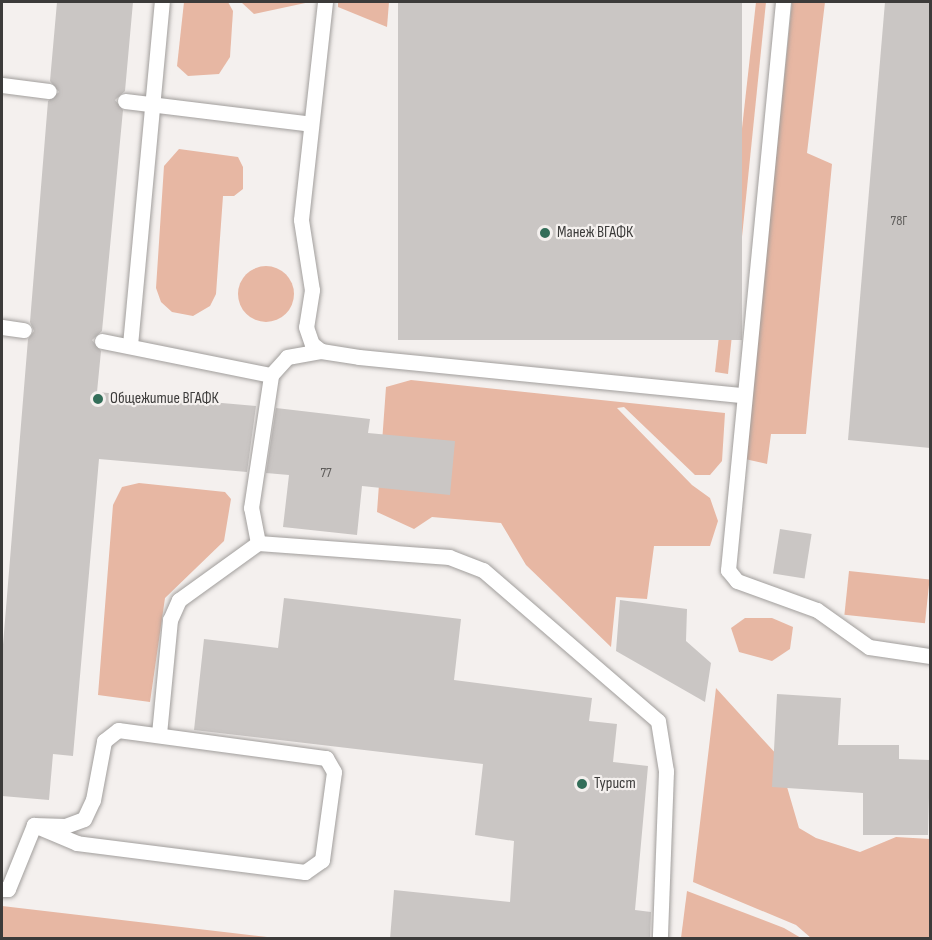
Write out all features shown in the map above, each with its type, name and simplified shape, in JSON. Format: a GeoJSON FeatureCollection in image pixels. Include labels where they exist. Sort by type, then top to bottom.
{"type":"FeatureCollection","features":[{"type":"Feature","properties":{"kind":"lane"},"geometry":{"type":"LineString","coordinates":[[130,345],[162,2]]}},
{"type":"Feature","properties":{"kind":"lane"},"geometry":{"type":"LineString","coordinates":[[321,351],[312,344],[306,327],[312,290],[301,220],[325,2]]}},
{"type":"Feature","properties":{"kind":"lane"},"geometry":{"type":"LineString","coordinates":[[783,2],[743,395],[729,570],[737,581],[817,610],[869,647],[930,656]]}},
{"type":"Feature","properties":{"kind":"lane"},"geometry":{"type":"LineString","coordinates":[[2,85],[49,91]]}},
{"type":"Feature","properties":{"kind":"lane"},"geometry":{"type":"LineString","coordinates":[[125,101],[311,124]]}},
{"type":"Feature","properties":{"kind":"lane"},"geometry":{"type":"LineString","coordinates":[[2,327],[24,330]]}},
{"type":"Feature","properties":{"kind":"lane"},"geometry":{"type":"LineString","coordinates":[[102,341],[271,375]]}},
{"type":"Feature","properties":{"kind":"lane"},"geometry":{"type":"LineString","coordinates":[[258,543],[251,508],[271,375],[287,357],[321,351],[743,395]]}},
{"type":"Feature","properties":{"kind":"lane"},"geometry":{"type":"LineString","coordinates":[[159,734],[170,620],[179,600],[258,543],[449,557],[483,570],[658,721],[666,771],[660,939]]}},
{"type":"Feature","properties":{"kind":"lane"},"geometry":{"type":"LineString","coordinates":[[118,730],[326,758],[334,772],[322,860],[316,868],[305,872],[77,843],[34,825],[65,826],[84,819],[93,800],[104,741],[118,730]]}},
{"type":"Feature","properties":{"kind":"lane"},"geometry":{"type":"LineString","coordinates":[[2,889],[8,889],[34,825]]}},
{"type":"Feature","properties":{"kind":"shaded area"},"geometry":{"type":"Polygon","coordinates":[[[184,2],[228,2],[233,11],[230,57],[219,74],[188,76],[177,66],[184,2]]]}},
{"type":"Feature","properties":{"kind":"shaded area"},"geometry":{"type":"Polygon","coordinates":[[[241,2],[310,2],[254,14],[241,2]]]}},
{"type":"Feature","properties":{"kind":"shaded area"},"geometry":{"type":"Polygon","coordinates":[[[338,2],[389,2],[387,27],[338,7],[338,2]]]}},
{"type":"Feature","properties":{"kind":"shaded area"},"geometry":{"type":"Polygon","coordinates":[[[756,2],[766,2],[728,374],[715,372],[756,2]]]}},
{"type":"Feature","properties":{"kind":"shaded area"},"geometry":{"type":"Polygon","coordinates":[[[792,2],[825,2],[807,153],[832,164],[806,434],[771,434],[767,464],[745,459],[792,2]]]}},
{"type":"Feature","properties":{"kind":"shaded area"},"geometry":{"type":"Polygon","coordinates":[[[179,149],[238,157],[243,167],[243,189],[234,196],[223,196],[216,294],[210,306],[193,316],[172,312],[161,302],[156,288],[164,166],[179,149]]]}},
{"type":"Feature","properties":{"kind":"shaded area"},"geometry":{"type":"Polygon","coordinates":[[[260,266],[272,266],[282,270],[290,278],[294,294],[290,310],[282,318],[272,322],[260,322],[250,318],[242,310],[238,300],[238,288],[242,278],[250,270],[260,266]]]}},
{"type":"Feature","properties":{"kind":"shaded area"},"geometry":{"type":"Polygon","coordinates":[[[411,380],[725,413],[722,461],[710,475],[695,475],[624,407],[617,408],[692,485],[710,498],[718,521],[710,546],[654,546],[647,599],[616,597],[611,647],[526,565],[501,523],[432,517],[414,529],[377,512],[386,387],[411,380]]]}},
{"type":"Feature","properties":{"kind":"shaded area"},"geometry":{"type":"Polygon","coordinates":[[[139,483],[225,492],[231,499],[224,541],[165,598],[150,702],[98,695],[113,505],[122,487],[139,483]]]}},
{"type":"Feature","properties":{"kind":"shaded area"},"geometry":{"type":"Polygon","coordinates":[[[849,571],[930,579],[925,623],[844,615],[849,571]]]}},
{"type":"Feature","properties":{"kind":"shaded area"},"geometry":{"type":"Polygon","coordinates":[[[745,618],[772,618],[793,627],[790,649],[772,661],[739,652],[731,628],[745,618]]]}},
{"type":"Feature","properties":{"kind":"shaded area"},"geometry":{"type":"Polygon","coordinates":[[[716,688],[778,756],[799,828],[816,838],[860,852],[896,837],[930,839],[930,938],[811,938],[796,925],[693,882],[716,688]]]}},
{"type":"Feature","properties":{"kind":"shaded area"},"geometry":{"type":"Polygon","coordinates":[[[687,891],[784,928],[801,938],[681,938],[687,891]]]}},
{"type":"Feature","properties":{"kind":"shaded area"},"geometry":{"type":"Polygon","coordinates":[[[2,906],[276,938],[2,938],[2,906]]]}},
{"type":"Feature","properties":{"kind":"building","name":"Общежитие ВГАФК"},"geometry":{"type":"Polygon","coordinates":[[[57,2],[133,2],[125,91],[115,100],[123,110],[102,331],[92,340],[101,351],[97,392],[256,406],[247,472],[99,459],[73,756],[53,754],[49,800],[2,796],[2,657],[28,339],[34,331],[30,322],[48,101],[59,92],[50,81],[57,2]]]}},
{"type":"Feature","properties":{"kind":"building","name":"Манеж ВГАФК"},"geometry":{"type":"Polygon","coordinates":[[[398,2],[742,2],[742,340],[398,340],[398,2]]]}},
{"type":"Feature","properties":{"kind":"building"},"geometry":{"type":"Polygon","coordinates":[[[885,2],[930,2],[930,448],[848,440],[885,2]]]}},
{"type":"Feature","properties":{"kind":"building"},"geometry":{"type":"Polygon","coordinates":[[[276,408],[370,419],[368,433],[455,441],[450,495],[362,486],[357,535],[283,527],[289,475],[266,473],[276,408]]]}},
{"type":"Feature","properties":{"kind":"building"},"geometry":{"type":"Polygon","coordinates":[[[780,529],[812,534],[805,578],[773,573],[780,529]]]}},
{"type":"Feature","properties":{"kind":"building","name":"Турист"},"geometry":{"type":"Polygon","coordinates":[[[284,598],[461,619],[454,680],[592,698],[589,721],[617,724],[613,762],[648,766],[635,910],[651,912],[650,939],[390,939],[394,890],[510,902],[514,841],[475,835],[483,764],[194,730],[204,639],[278,648],[284,598]]]}},
{"type":"Feature","properties":{"kind":"building"},"geometry":{"type":"Polygon","coordinates":[[[620,600],[687,609],[686,641],[711,663],[705,702],[616,651],[620,600]]]}},
{"type":"Feature","properties":{"kind":"building"},"geometry":{"type":"Polygon","coordinates":[[[777,694],[841,698],[838,745],[899,745],[899,759],[930,760],[928,835],[863,835],[863,793],[772,787],[777,694]]]}},
{"type":"Feature","properties":{"kind":"place","name":"Манеж ВГАФК"},"geometry":{"type":"Point","coordinates":[545,233]}},
{"type":"Feature","properties":{"kind":"place","name":"Общежитие ВГАФК"},"geometry":{"type":"Point","coordinates":[98,399]}},
{"type":"Feature","properties":{"kind":"place","name":"Турист"},"geometry":{"type":"Point","coordinates":[582,784]}}]}
